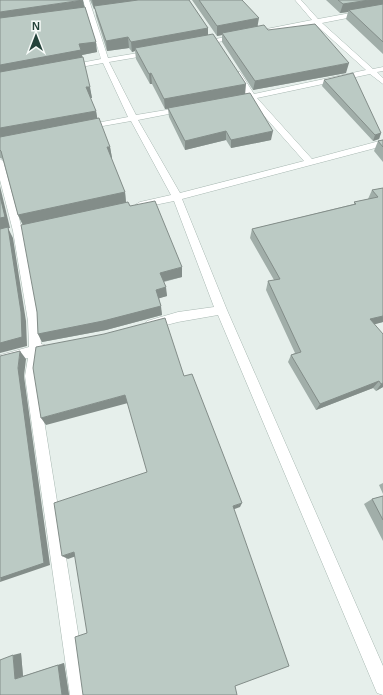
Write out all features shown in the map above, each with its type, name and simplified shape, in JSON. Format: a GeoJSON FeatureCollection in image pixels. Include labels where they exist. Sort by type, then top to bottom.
{"type":"FeatureCollection","features":[{"type":"Feature","properties":{"kind":"street"},"geometry":{"type":"LineString","coordinates":[[86,0],[105,61],[133,118],[177,197],[221,310],[383,687]]}},
{"type":"Feature","properties":{"kind":"street"},"geometry":{"type":"LineString","coordinates":[[298,0],[316,21],[373,71],[383,82]]}},
{"type":"Feature","properties":{"kind":"street"},"geometry":{"type":"LineString","coordinates":[[191,45],[383,9]]}},
{"type":"Feature","properties":{"kind":"street"},"geometry":{"type":"LineString","coordinates":[[60,69],[160,51]]}},
{"type":"Feature","properties":{"kind":"street"},"geometry":{"type":"LineString","coordinates":[[231,66],[252,97],[310,162]]}},
{"type":"Feature","properties":{"kind":"street"},"geometry":{"type":"LineString","coordinates":[[230,101],[383,69]]}},
{"type":"Feature","properties":{"kind":"street"},"geometry":{"type":"LineString","coordinates":[[78,129],[193,108]]}},
{"type":"Feature","properties":{"kind":"street"},"geometry":{"type":"LineString","coordinates":[[131,207],[177,197],[383,143]]}},
{"type":"Feature","properties":{"kind":"street"},"geometry":{"type":"LineString","coordinates":[[0,162],[34,320],[36,350],[31,376],[79,695]]}},
{"type":"Feature","properties":{"kind":"street"},"geometry":{"type":"LineString","coordinates":[[142,326],[178,317],[221,310]]}},
{"type":"Feature","properties":{"kind":"street"},"geometry":{"type":"LineString","coordinates":[[0,360],[51,347]]}},
{"type":"Feature","properties":{"kind":"building"},"geometry":{"type":"Polygon","coordinates":[[[0,0],[83,0],[0,12],[0,0]]]}},
{"type":"Feature","properties":{"kind":"building"},"geometry":{"type":"Polygon","coordinates":[[[138,0],[189,0],[208,28],[131,42],[128,37],[106,41],[94,6],[138,0]]]}},
{"type":"Feature","properties":{"kind":"building"},"geometry":{"type":"Polygon","coordinates":[[[199,0],[242,0],[259,18],[217,26],[199,0]]]}},
{"type":"Feature","properties":{"kind":"building"},"geometry":{"type":"Polygon","coordinates":[[[338,0],[369,0],[343,4],[338,0]]]}},
{"type":"Feature","properties":{"kind":"building"},"geometry":{"type":"Polygon","coordinates":[[[383,4],[383,42],[349,10],[383,4]]]}},
{"type":"Feature","properties":{"kind":"building"},"geometry":{"type":"Polygon","coordinates":[[[85,7],[96,42],[79,44],[81,50],[0,65],[0,18],[85,7]]]}},
{"type":"Feature","properties":{"kind":"building"},"geometry":{"type":"Polygon","coordinates":[[[315,24],[349,63],[255,81],[222,33],[264,25],[268,30],[315,24]]]}},
{"type":"Feature","properties":{"kind":"building"},"geometry":{"type":"Polygon","coordinates":[[[213,34],[246,84],[164,99],[151,73],[149,74],[135,48],[213,34]]]}},
{"type":"Feature","properties":{"kind":"building"},"geometry":{"type":"Polygon","coordinates":[[[83,57],[90,87],[86,87],[96,111],[0,128],[0,72],[83,57]]]}},
{"type":"Feature","properties":{"kind":"building"},"geometry":{"type":"Polygon","coordinates":[[[353,73],[381,133],[375,135],[324,80],[353,73]]]}},
{"type":"Feature","properties":{"kind":"building"},"geometry":{"type":"Polygon","coordinates":[[[250,93],[273,131],[231,140],[226,131],[185,141],[168,108],[250,93]]]}},
{"type":"Feature","properties":{"kind":"building"},"geometry":{"type":"Polygon","coordinates":[[[99,118],[110,147],[107,147],[125,192],[18,215],[0,150],[0,137],[99,118]]]}},
{"type":"Feature","properties":{"kind":"building"},"geometry":{"type":"Polygon","coordinates":[[[383,140],[383,147],[378,141],[383,140]]]}},
{"type":"Feature","properties":{"kind":"building"},"geometry":{"type":"Polygon","coordinates":[[[383,188],[383,316],[370,319],[383,334],[383,383],[381,384],[379,381],[320,404],[291,355],[301,352],[268,281],[280,279],[252,229],[356,204],[354,202],[378,197],[372,190],[383,188]]]}},
{"type":"Feature","properties":{"kind":"building"},"geometry":{"type":"Polygon","coordinates":[[[0,196],[5,217],[0,218],[0,196]]]}},
{"type":"Feature","properties":{"kind":"building"},"geometry":{"type":"Polygon","coordinates":[[[155,201],[182,267],[160,273],[166,287],[156,290],[161,306],[103,321],[38,334],[37,312],[21,225],[128,202],[130,206],[155,201]]]}},
{"type":"Feature","properties":{"kind":"building"},"geometry":{"type":"Polygon","coordinates":[[[8,227],[21,312],[22,337],[0,343],[0,229],[8,227]]]}},
{"type":"Feature","properties":{"kind":"building"},"geometry":{"type":"Polygon","coordinates":[[[165,318],[184,376],[192,374],[242,503],[233,506],[289,666],[235,686],[237,695],[83,695],[75,637],[87,633],[74,552],[62,556],[54,503],[147,472],[125,395],[41,418],[33,368],[36,347],[104,334],[165,318]]]}},
{"type":"Feature","properties":{"kind":"building"},"geometry":{"type":"Polygon","coordinates":[[[20,351],[18,368],[44,563],[0,578],[0,356],[20,351]]]}},
{"type":"Feature","properties":{"kind":"building"},"geometry":{"type":"Polygon","coordinates":[[[383,496],[383,520],[372,499],[383,496]]]}},
{"type":"Feature","properties":{"kind":"building"},"geometry":{"type":"Polygon","coordinates":[[[13,655],[15,679],[58,665],[62,695],[0,695],[0,660],[13,655]]]}}]}
